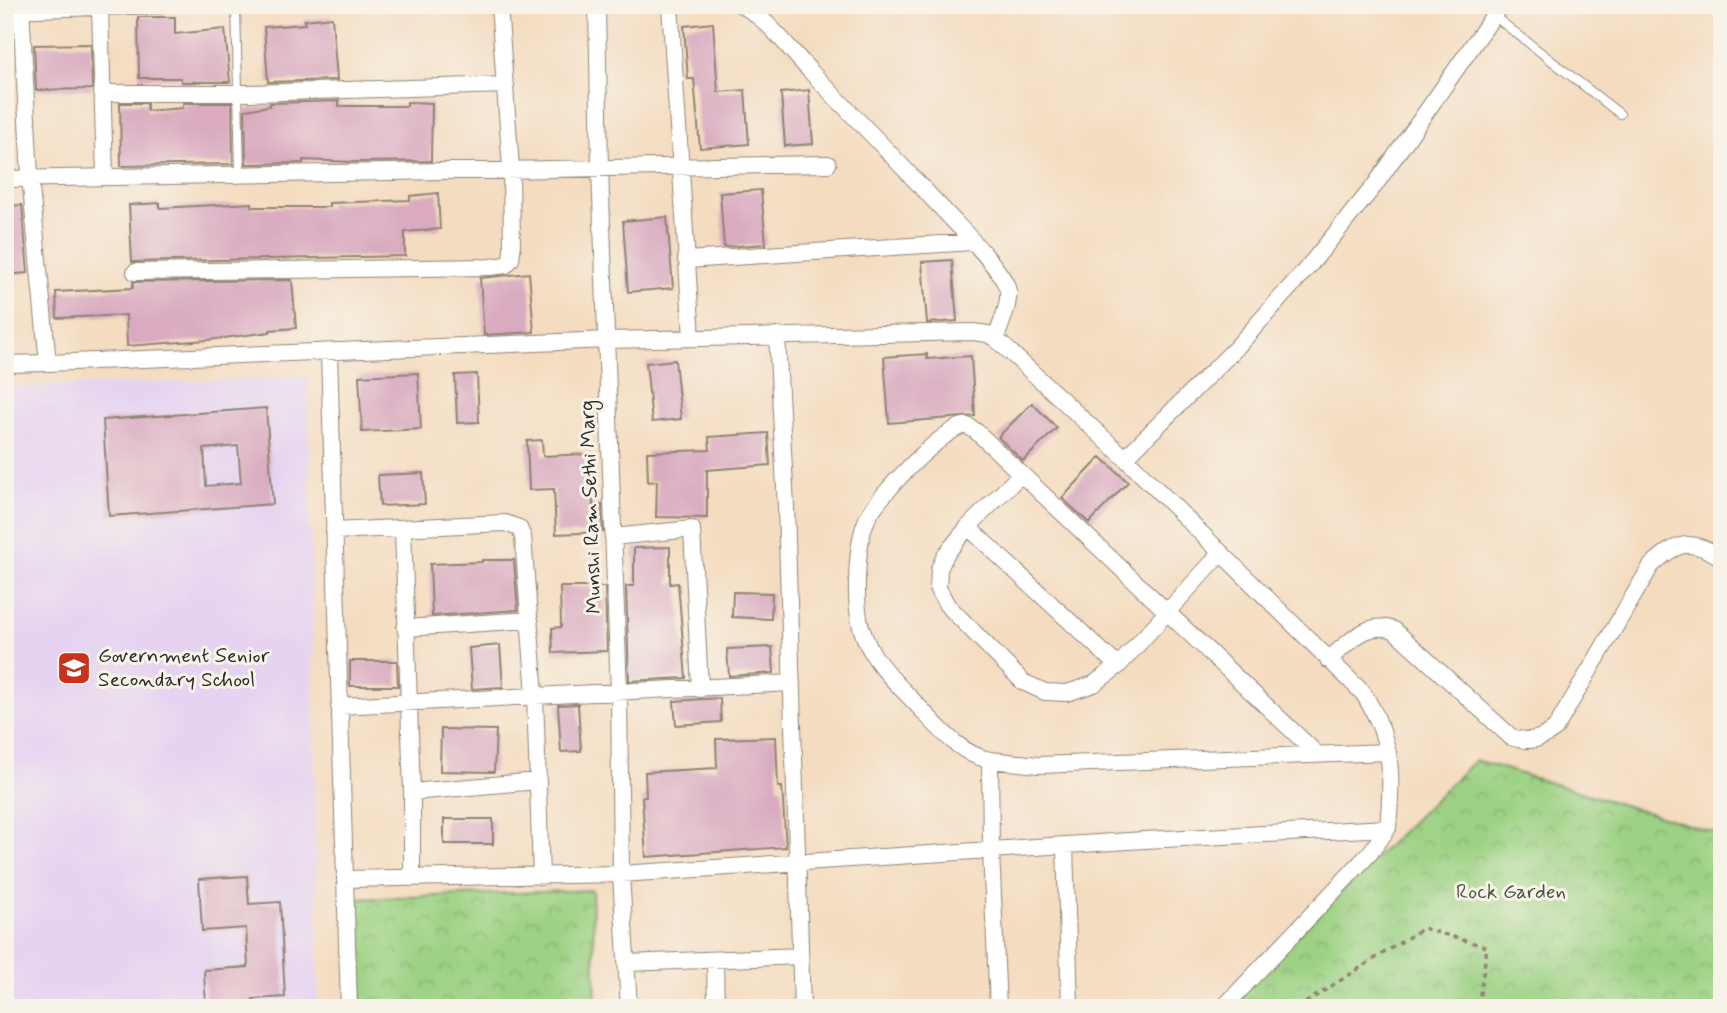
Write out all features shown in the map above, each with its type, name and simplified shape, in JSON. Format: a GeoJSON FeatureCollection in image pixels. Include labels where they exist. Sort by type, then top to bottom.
{"type":"FeatureCollection","features":[{"type":"Feature","properties":{"kind":"street"},"geometry":{"type":"LineString","coordinates":[[48,363],[16,8],[159,5]]}},
{"type":"Feature","properties":{"kind":"street"},"geometry":{"type":"LineString","coordinates":[[135,272],[506,265],[511,259],[512,251],[511,169],[499,5]]}},
{"type":"Feature","properties":{"kind":"street","name":"Munshi Ram Sethi Marg"},"geometry":{"type":"LineString","coordinates":[[597,5],[600,169],[619,693],[621,874],[629,1008]]}},
{"type":"Feature","properties":{"kind":"street"},"geometry":{"type":"LineString","coordinates":[[670,5],[692,338]]}},
{"type":"Feature","properties":{"kind":"street"},"geometry":{"type":"LineString","coordinates":[[741,5],[781,40],[973,242],[1005,283],[1008,292],[996,339]]}},
{"type":"Feature","properties":{"kind":"street"},"geometry":{"type":"LineString","coordinates":[[100,8],[105,177]]}},
{"type":"Feature","properties":{"kind":"street"},"geometry":{"type":"LineString","coordinates":[[1125,458],[1236,348],[1308,267],[1375,185],[1497,11]]}},
{"type":"Feature","properties":{"kind":"street"},"geometry":{"type":"LineString","coordinates":[[102,93],[237,93],[506,85]]}},
{"type":"Feature","properties":{"kind":"street"},"geometry":{"type":"LineString","coordinates":[[5,179],[828,164]]}},
{"type":"Feature","properties":{"kind":"street"},"geometry":{"type":"LineString","coordinates":[[686,260],[973,242]]}},
{"type":"Feature","properties":{"kind":"street"},"geometry":{"type":"LineString","coordinates":[[5,364],[777,335],[988,334],[1125,458],[1363,693],[1384,731],[1392,791],[1388,828],[1370,853],[1223,1008]]}},
{"type":"Feature","properties":{"kind":"street"},"geometry":{"type":"LineString","coordinates":[[777,335],[799,862],[802,1008]]}},
{"type":"Feature","properties":{"kind":"street"},"geometry":{"type":"LineString","coordinates":[[329,353],[349,1008]]}},
{"type":"Feature","properties":{"kind":"street"},"geometry":{"type":"LineString","coordinates":[[1317,754],[968,426],[955,429],[900,475],[867,517],[856,585],[859,621],[873,659],[942,731],[976,758],[1039,765],[1388,752]]}},
{"type":"Feature","properties":{"kind":"street"},"geometry":{"type":"LineString","coordinates":[[1020,475],[968,527],[946,554],[939,569],[938,588],[947,606],[1023,682],[1045,692],[1067,693],[1094,684],[1118,666],[1220,554]]}},
{"type":"Feature","properties":{"kind":"street"},"geometry":{"type":"LineString","coordinates":[[334,531],[505,523],[519,528],[523,537],[535,695],[541,877]]}},
{"type":"Feature","properties":{"kind":"street"},"geometry":{"type":"LineString","coordinates":[[968,527],[1118,666]]}},
{"type":"Feature","properties":{"kind":"street"},"geometry":{"type":"LineString","coordinates":[[403,529],[412,792],[412,878]]}},
{"type":"Feature","properties":{"kind":"street"},"geometry":{"type":"LineString","coordinates":[[613,537],[692,529],[700,689]]}},
{"type":"Feature","properties":{"kind":"street"},"geometry":{"type":"LineString","coordinates":[[1328,660],[1367,629],[1380,625],[1394,630],[1511,737],[1526,741],[1541,738],[1555,729],[1651,566],[1667,551],[1685,544],[1705,547],[1722,558]]}},
{"type":"Feature","properties":{"kind":"street"},"geometry":{"type":"LineString","coordinates":[[405,628],[530,620]]}},
{"type":"Feature","properties":{"kind":"street"},"geometry":{"type":"LineString","coordinates":[[339,706],[792,683]]}},
{"type":"Feature","properties":{"kind":"street"},"geometry":{"type":"LineString","coordinates":[[990,760],[998,1008]]}},
{"type":"Feature","properties":{"kind":"street"},"geometry":{"type":"LineString","coordinates":[[412,792],[538,782]]}},
{"type":"Feature","properties":{"kind":"street"},"geometry":{"type":"LineString","coordinates":[[345,879],[621,874],[1388,828]]}},
{"type":"Feature","properties":{"kind":"street"},"geometry":{"type":"LineString","coordinates":[[1065,846],[1070,1008]]}},
{"type":"Feature","properties":{"kind":"street"},"geometry":{"type":"LineString","coordinates":[[628,963],[800,956]]}},
{"type":"Feature","properties":{"kind":"street"},"geometry":{"type":"LineString","coordinates":[[715,960],[716,1008]]}},
{"type":"Feature","properties":{"kind":"lane"},"geometry":{"type":"LineString","coordinates":[[236,5],[240,174]]}},
{"type":"Feature","properties":{"kind":"lane"},"geometry":{"type":"LineString","coordinates":[[1497,11],[1620,114]]}},
{"type":"Feature","properties":{"kind":"path"},"geometry":{"type":"LineString","coordinates":[[1297,1008],[1423,928],[1488,947],[1478,1008]]}},
{"type":"Feature","properties":{"kind":"shaded area"},"geometry":{"type":"Polygon","coordinates":[[[308,377],[319,1008],[5,1008],[5,388],[308,377]]]}},
{"type":"Feature","properties":{"kind":"green space","name":"Rock Garden"},"geometry":{"type":"Polygon","coordinates":[[[1475,760],[1722,835],[1722,1008],[1223,1008],[1475,760]]]}},
{"type":"Feature","properties":{"kind":"green space"},"geometry":{"type":"Polygon","coordinates":[[[592,890],[596,1008],[361,1008],[357,899],[592,890]]]}},
{"type":"Feature","properties":{"kind":"building"},"geometry":{"type":"Polygon","coordinates":[[[138,17],[175,17],[175,34],[225,29],[230,82],[181,82],[181,78],[139,78],[138,17]]]}},
{"type":"Feature","properties":{"kind":"building"},"geometry":{"type":"Polygon","coordinates":[[[332,17],[337,80],[268,82],[264,27],[305,24],[304,20],[332,17]]]}},
{"type":"Feature","properties":{"kind":"building"},"geometry":{"type":"Polygon","coordinates":[[[713,23],[718,92],[745,90],[749,144],[700,148],[694,79],[688,79],[684,26],[713,23]]]}},
{"type":"Feature","properties":{"kind":"building"},"geometry":{"type":"Polygon","coordinates":[[[91,44],[92,89],[36,90],[34,45],[91,44]]]}},
{"type":"Feature","properties":{"kind":"building"},"geometry":{"type":"Polygon","coordinates":[[[809,90],[813,144],[785,146],[781,93],[809,90]]]}},
{"type":"Feature","properties":{"kind":"building"},"geometry":{"type":"Polygon","coordinates":[[[339,101],[339,106],[407,106],[407,102],[432,103],[431,161],[303,160],[303,163],[246,164],[245,110],[270,106],[270,103],[339,101]]]}},
{"type":"Feature","properties":{"kind":"building"},"geometry":{"type":"Polygon","coordinates":[[[120,103],[147,103],[147,111],[183,108],[183,103],[232,103],[233,164],[121,166],[120,103]]]}},
{"type":"Feature","properties":{"kind":"building"},"geometry":{"type":"Polygon","coordinates":[[[761,190],[766,244],[724,247],[720,193],[761,190]]]}},
{"type":"Feature","properties":{"kind":"building"},"geometry":{"type":"Polygon","coordinates":[[[438,193],[440,229],[405,232],[405,256],[132,262],[129,205],[160,203],[160,208],[252,203],[252,207],[329,207],[329,203],[410,200],[410,196],[438,193]]]}},
{"type":"Feature","properties":{"kind":"building"},"geometry":{"type":"Polygon","coordinates":[[[22,205],[28,273],[5,275],[5,206],[22,205]]]}},
{"type":"Feature","properties":{"kind":"building"},"geometry":{"type":"Polygon","coordinates":[[[667,217],[673,288],[628,292],[623,221],[667,217]]]}},
{"type":"Feature","properties":{"kind":"building"},"geometry":{"type":"Polygon","coordinates":[[[952,260],[957,321],[927,323],[922,262],[952,260]]]}},
{"type":"Feature","properties":{"kind":"building"},"geometry":{"type":"Polygon","coordinates":[[[529,273],[534,332],[484,335],[480,278],[529,273]]]}},
{"type":"Feature","properties":{"kind":"building"},"geometry":{"type":"Polygon","coordinates":[[[292,280],[296,328],[208,340],[127,346],[126,315],[57,318],[56,292],[133,288],[133,282],[292,280]]]}},
{"type":"Feature","properties":{"kind":"building"},"geometry":{"type":"Polygon","coordinates":[[[927,354],[927,359],[971,356],[975,416],[889,423],[884,357],[927,354]]]}},
{"type":"Feature","properties":{"kind":"building"},"geometry":{"type":"Polygon","coordinates":[[[675,360],[681,419],[652,422],[646,363],[675,360]]]}},
{"type":"Feature","properties":{"kind":"building"},"geometry":{"type":"Polygon","coordinates":[[[418,373],[421,429],[362,432],[359,376],[418,373]]]}},
{"type":"Feature","properties":{"kind":"building"},"geometry":{"type":"Polygon","coordinates":[[[477,374],[479,422],[457,423],[455,375],[477,374]]]}},
{"type":"Feature","properties":{"kind":"building"},"geometry":{"type":"Polygon","coordinates":[[[1032,403],[1057,428],[1023,461],[998,437],[1032,403]]]}},
{"type":"Feature","properties":{"kind":"building"},"geometry":{"type":"Polygon","coordinates":[[[266,408],[273,504],[109,516],[103,420],[266,408]],[[238,446],[204,449],[206,486],[241,483],[238,446]]]}},
{"type":"Feature","properties":{"kind":"building"},"geometry":{"type":"Polygon","coordinates":[[[768,433],[770,465],[707,470],[707,518],[656,517],[657,481],[648,482],[647,452],[710,450],[709,437],[768,433]]]}},
{"type":"Feature","properties":{"kind":"building"},"geometry":{"type":"Polygon","coordinates":[[[542,440],[543,456],[590,454],[593,505],[602,505],[603,532],[556,534],[554,489],[529,490],[527,441],[542,440]]]}},
{"type":"Feature","properties":{"kind":"building"},"geometry":{"type":"Polygon","coordinates":[[[1101,457],[1128,482],[1089,523],[1062,498],[1101,457]]]}},
{"type":"Feature","properties":{"kind":"building"},"geometry":{"type":"Polygon","coordinates":[[[423,473],[425,504],[380,506],[378,475],[423,473]]]}},
{"type":"Feature","properties":{"kind":"building"},"geometry":{"type":"Polygon","coordinates":[[[670,547],[670,584],[678,583],[686,678],[629,681],[626,586],[634,586],[634,548],[670,547]]]}},
{"type":"Feature","properties":{"kind":"building"},"geometry":{"type":"Polygon","coordinates":[[[514,560],[518,610],[432,616],[430,564],[514,560]]]}},
{"type":"Feature","properties":{"kind":"building"},"geometry":{"type":"Polygon","coordinates":[[[560,587],[605,587],[607,651],[553,653],[552,628],[561,627],[560,587]]]}},
{"type":"Feature","properties":{"kind":"building"},"geometry":{"type":"Polygon","coordinates":[[[733,592],[772,593],[771,619],[732,617],[733,592]]]}},
{"type":"Feature","properties":{"kind":"building"},"geometry":{"type":"Polygon","coordinates":[[[500,645],[503,687],[472,689],[469,648],[500,645]]]}},
{"type":"Feature","properties":{"kind":"building"},"geometry":{"type":"Polygon","coordinates":[[[772,647],[774,673],[729,676],[727,649],[772,647]]]}},
{"type":"Feature","properties":{"kind":"building"},"geometry":{"type":"Polygon","coordinates":[[[350,661],[397,661],[398,686],[350,686],[350,661]]]}},
{"type":"Feature","properties":{"kind":"building"},"geometry":{"type":"Polygon","coordinates":[[[720,698],[721,722],[676,725],[674,701],[720,698]]]}},
{"type":"Feature","properties":{"kind":"building"},"geometry":{"type":"Polygon","coordinates":[[[578,704],[581,751],[561,752],[558,705],[578,704]]]}},
{"type":"Feature","properties":{"kind":"building"},"geometry":{"type":"Polygon","coordinates":[[[441,729],[496,730],[494,772],[440,771],[441,729]]]}},
{"type":"Feature","properties":{"kind":"building"},"geometry":{"type":"Polygon","coordinates":[[[776,737],[778,787],[782,787],[786,847],[646,857],[642,797],[646,797],[645,772],[717,768],[716,739],[776,737]]]}},
{"type":"Feature","properties":{"kind":"building"},"geometry":{"type":"Polygon","coordinates":[[[444,819],[493,819],[493,844],[444,844],[444,819]]]}},
{"type":"Feature","properties":{"kind":"building"},"geometry":{"type":"Polygon","coordinates":[[[247,876],[249,904],[280,902],[285,997],[253,999],[254,1008],[206,1008],[204,970],[248,967],[246,928],[202,931],[199,879],[247,876]]]}},
{"type":"Feature","properties":{"kind":"place","name":"Government Senior Secondary School"},"geometry":{"type":"Point","coordinates":[74,668]}}]}
